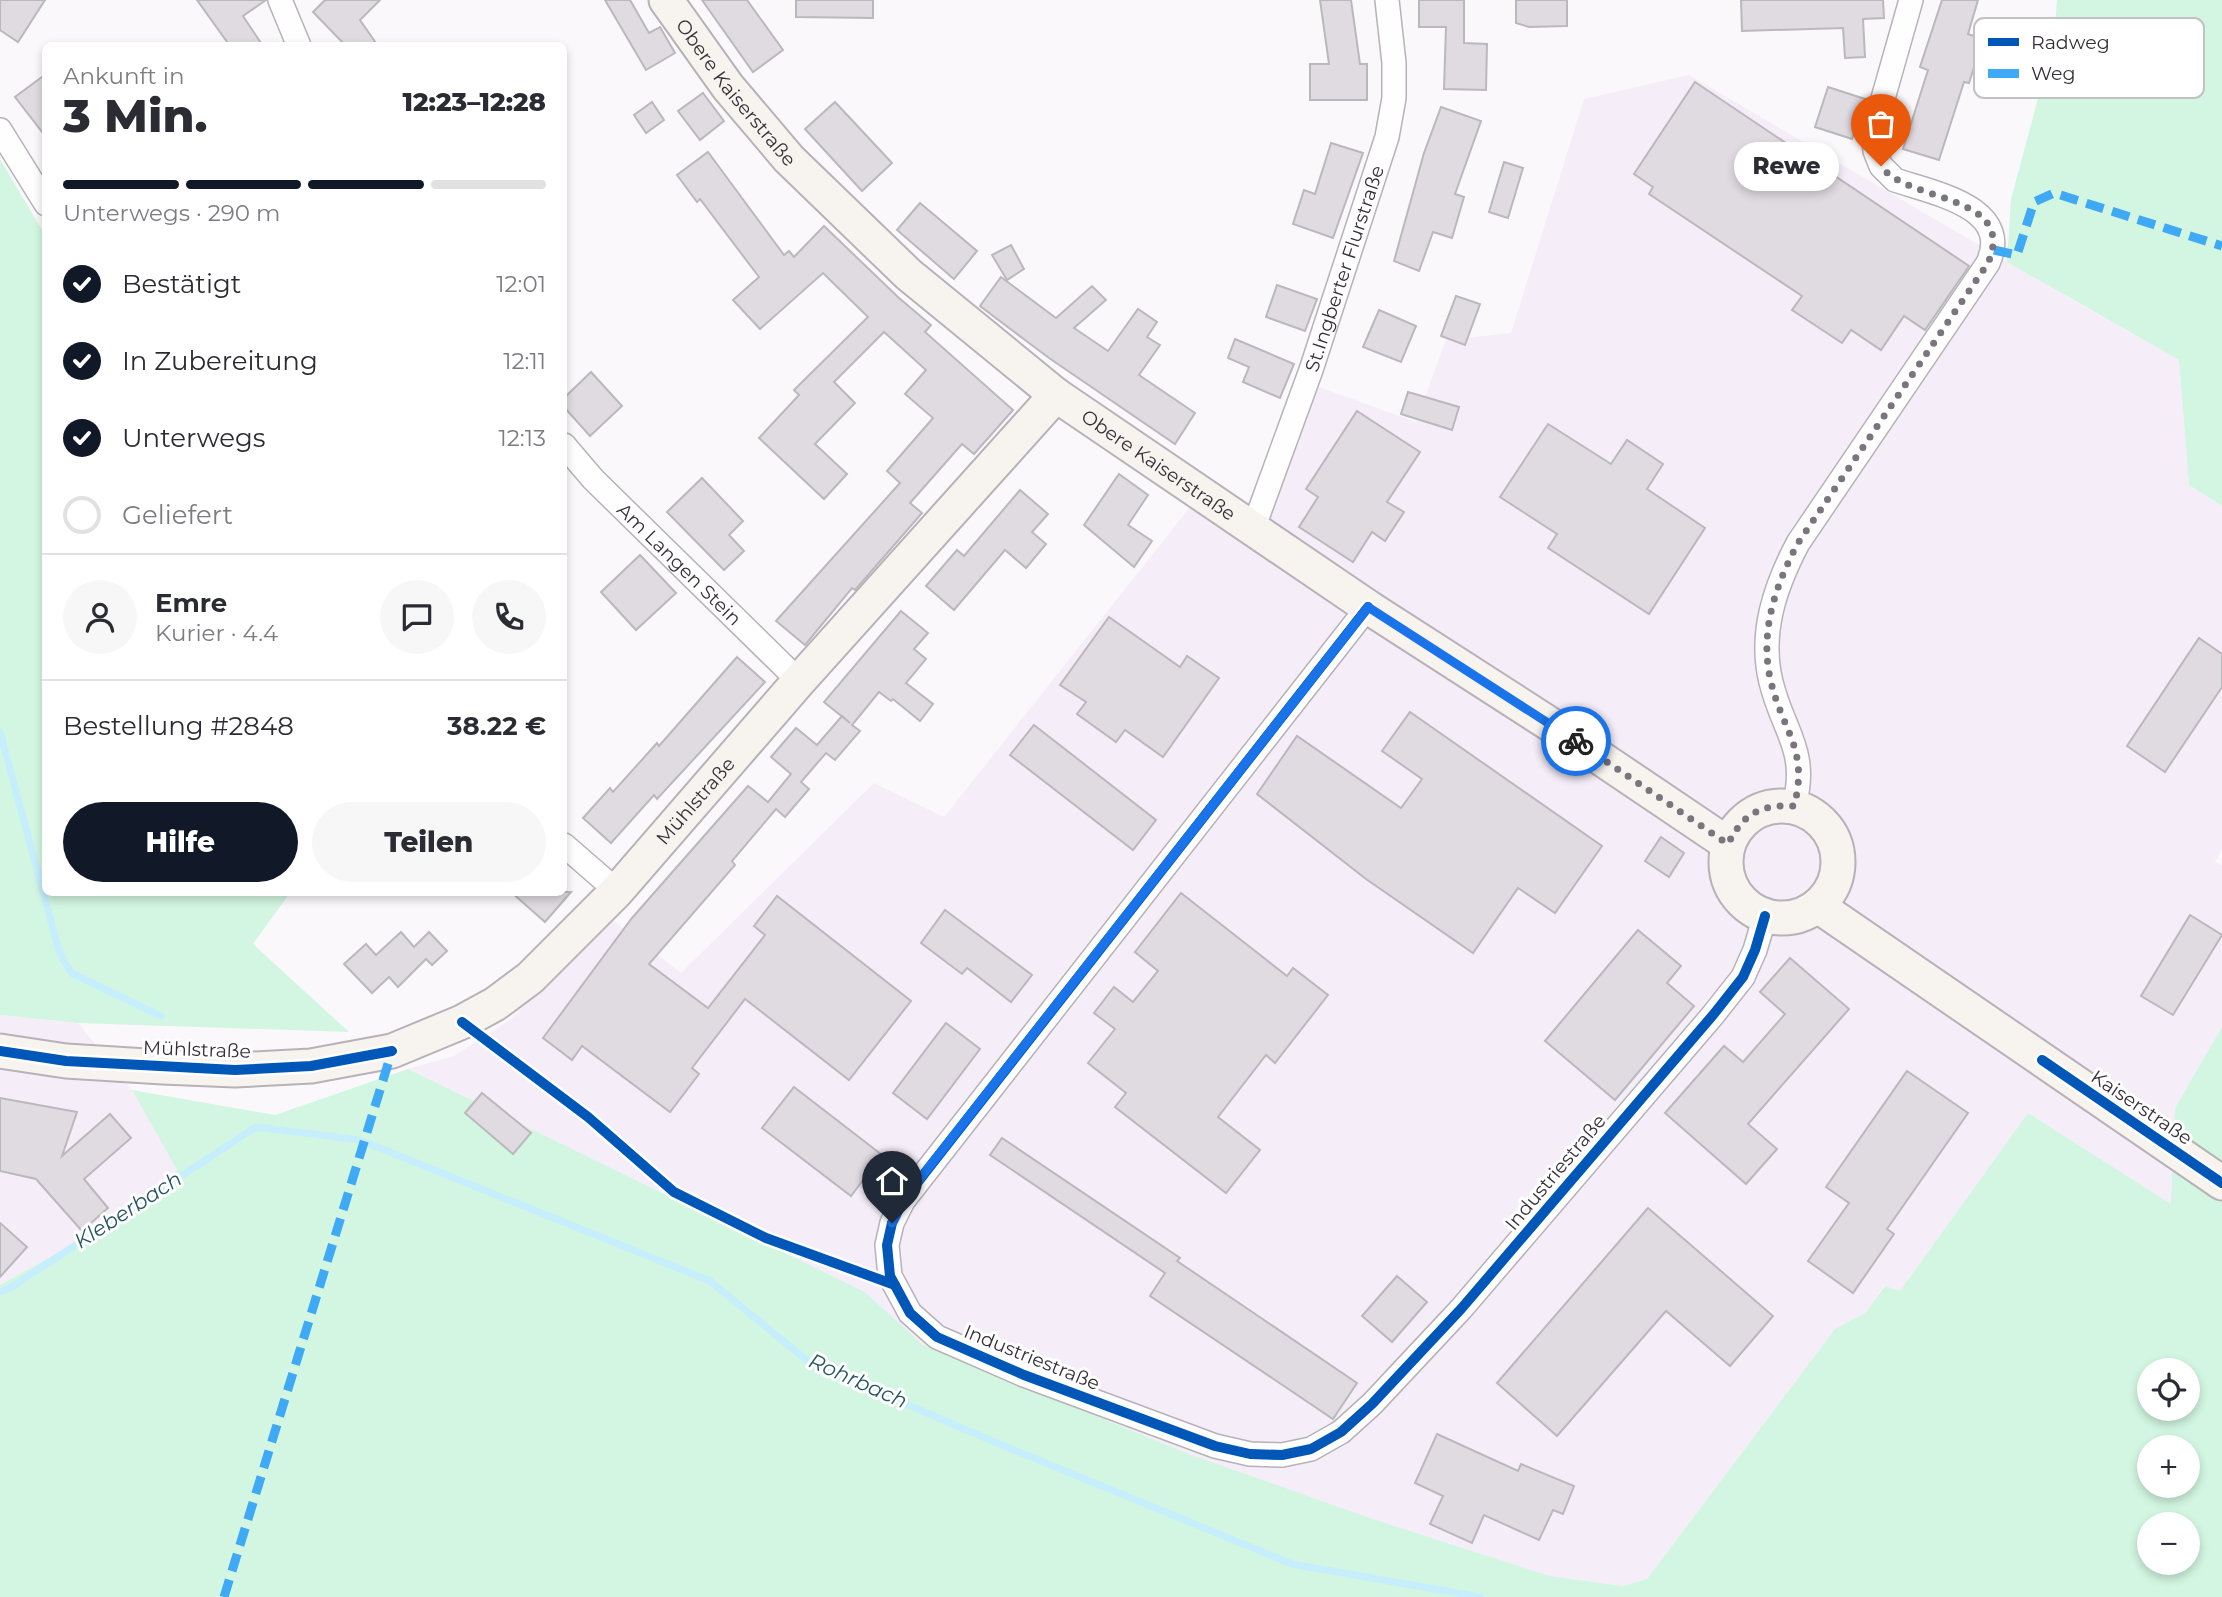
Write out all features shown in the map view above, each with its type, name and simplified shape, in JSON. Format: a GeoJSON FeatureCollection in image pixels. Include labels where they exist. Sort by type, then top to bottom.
{"type":"FeatureCollection","features":[{"type":"Feature","properties":{"kind":"main road","name":"Obere Kaiserstraße"},"geometry":{"type":"LineString","coordinates":[[666,0],[728,87],[789,159],[908,274],[1056,395],[1368,607],[1559,730],[1728,844]]}},
{"type":"Feature","properties":{"kind":"main road","name":"Mühlstraße"},"geometry":{"type":"LineString","coordinates":[[0,1051],[66,1061],[235,1070],[312,1066],[392,1051],[462,1022],[495,1004],[530,978],[617,891],[799,681],[1056,395]]}},
{"type":"Feature","properties":{"kind":"main road"},"geometry":{"type":"LineString","coordinates":[[1777,805],[1794,806],[1811,813],[1825,824],[1834,840],[1838,858],[1837,876],[1830,892],[1818,906],[1804,914],[1788,918],[1765,916],[1743,903],[1733,891],[1725,860],[1728,844],[1741,823],[1761,809],[1777,805]]}},
{"type":"Feature","properties":{"kind":"main road","name":"Kaiserstraße"},"geometry":{"type":"LineString","coordinates":[[1818,906],[2222,1183]]}},
{"type":"Feature","properties":{"kind":"street"},"geometry":{"type":"LineString","coordinates":[[279,0],[297,42]]}},
{"type":"Feature","properties":{"kind":"street","name":"St.Ingberter Flurstraße"},"geometry":{"type":"LineString","coordinates":[[1253,529],[1311,370],[1387,137],[1394,98],[1394,63],[1387,0]]}},
{"type":"Feature","properties":{"kind":"street"},"geometry":{"type":"LineString","coordinates":[[1794,806],[1800,776],[1798,758],[1772,684],[1766,651],[1772,606],[1784,569],[1798,543],[1988,263],[1994,250],[1994,237],[1987,222],[1974,210],[1895,180],[1886,173],[1875,152],[1876,122],[1911,0]]}},
{"type":"Feature","properties":{"kind":"street"},"geometry":{"type":"LineString","coordinates":[[0,130],[42,198]]}},
{"type":"Feature","properties":{"kind":"street","name":"Am Langen Stein"},"geometry":{"type":"LineString","coordinates":[[567,449],[593,479],[799,681]]}},
{"type":"Feature","properties":{"kind":"street","name":"Industriestraße"},"geometry":{"type":"LineString","coordinates":[[1368,607],[903,1200],[892,1223],[887,1245],[890,1276],[910,1313],[937,1337],[1024,1375],[1215,1446],[1250,1454],[1282,1455],[1311,1449],[1341,1432],[1372,1404],[1461,1309],[1713,1015],[1743,977],[1755,950],[1765,916]]}},
{"type":"Feature","properties":{"kind":"street"},"geometry":{"type":"LineString","coordinates":[[567,848],[617,891]]}},
{"type":"Feature","properties":{"kind":"shaded area"},"geometry":{"type":"Polygon","coordinates":[[[1689,75],[2179,360],[2189,485],[2222,506],[2222,849],[2215,862],[2222,865],[2222,1027],[2175,1108],[2172,1205],[2028,1113],[1900,1291],[1884,1286],[1865,1313],[1835,1329],[1647,1579],[1623,1586],[1550,1576],[1373,1519],[1189,1454],[923,1345],[865,1292],[408,1069],[454,1056],[511,1019],[611,919],[681,973],[874,783],[944,817],[1210,482],[1267,518],[1319,387],[1416,422],[1446,340],[1511,333],[1584,99],[1689,75]]]}},
{"type":"Feature","properties":{"kind":"shaded area"},"geometry":{"type":"Polygon","coordinates":[[[0,1015],[78,1023],[132,1090],[177,1170],[61,1251],[0,1285],[0,1015]]]}},
{"type":"Feature","properties":{"kind":"green space"},"geometry":{"type":"Polygon","coordinates":[[[2057,0],[2222,0],[2222,506],[2189,485],[2179,360],[2007,262],[2011,199],[2038,98],[2204,98],[2204,18],[2056,18],[2057,0]]]}},
{"type":"Feature","properties":{"kind":"green space"},"geometry":{"type":"Polygon","coordinates":[[[0,159],[42,230],[42,896],[288,896],[253,944],[349,1032],[78,1023],[0,1015],[0,159]]]}},
{"type":"Feature","properties":{"kind":"green space"},"geometry":{"type":"Polygon","coordinates":[[[2222,1027],[2222,1597],[0,1597],[0,1285],[61,1251],[177,1170],[132,1090],[275,1115],[408,1069],[865,1292],[923,1345],[1189,1454],[1373,1519],[1550,1576],[1623,1586],[1647,1579],[1835,1329],[1865,1313],[1885,1286],[1900,1291],[2028,1113],[2171,1204],[2175,1108],[2222,1027]]]}},
{"type":"Feature","properties":{"kind":"building"},"geometry":{"type":"Polygon","coordinates":[[[0,0],[45,0],[18,42],[0,30],[0,0]]]}},
{"type":"Feature","properties":{"kind":"building"},"geometry":{"type":"Polygon","coordinates":[[[197,0],[266,0],[243,16],[260,42],[227,42],[197,0]]]}},
{"type":"Feature","properties":{"kind":"building"},"geometry":{"type":"Polygon","coordinates":[[[325,0],[380,0],[360,20],[375,42],[342,42],[313,12],[325,0]]]}},
{"type":"Feature","properties":{"kind":"building"},"geometry":{"type":"Polygon","coordinates":[[[605,0],[630,0],[649,33],[660,27],[675,53],[646,70],[605,0]]]}},
{"type":"Feature","properties":{"kind":"building"},"geometry":{"type":"Polygon","coordinates":[[[702,0],[747,0],[783,50],[753,72],[702,0]]]}},
{"type":"Feature","properties":{"kind":"building"},"geometry":{"type":"Polygon","coordinates":[[[796,0],[873,0],[873,18],[796,17],[796,0]]]}},
{"type":"Feature","properties":{"kind":"building"},"geometry":{"type":"Polygon","coordinates":[[[1320,0],[1351,0],[1360,64],[1367,64],[1367,100],[1310,100],[1310,64],[1329,64],[1320,0]]]}},
{"type":"Feature","properties":{"kind":"building"},"geometry":{"type":"Polygon","coordinates":[[[1419,0],[1464,0],[1464,43],[1487,44],[1486,90],[1444,89],[1446,27],[1419,27],[1419,0]]]}},
{"type":"Feature","properties":{"kind":"building"},"geometry":{"type":"Polygon","coordinates":[[[1516,0],[1567,0],[1567,26],[1529,27],[1516,23],[1516,0]]]}},
{"type":"Feature","properties":{"kind":"building"},"geometry":{"type":"Polygon","coordinates":[[[1741,0],[1883,0],[1884,18],[1863,19],[1865,57],[1845,58],[1843,28],[1742,31],[1741,0]]]}},
{"type":"Feature","properties":{"kind":"building"},"geometry":{"type":"Polygon","coordinates":[[[1942,0],[1978,0],[1968,34],[1974,36],[1974,67],[1969,83],[1964,82],[1939,160],[1903,149],[1928,70],[1920,67],[1942,0]]]}},
{"type":"Feature","properties":{"kind":"building"},"geometry":{"type":"Polygon","coordinates":[[[42,77],[42,132],[15,97],[42,77]]]}},
{"type":"Feature","properties":{"kind":"building"},"geometry":{"type":"Polygon","coordinates":[[[1695,82],[1969,266],[1925,330],[1904,316],[1881,350],[1851,330],[1842,343],[1792,310],[1802,296],[1649,194],[1653,187],[1634,174],[1695,82]]]}},
{"type":"Feature","properties":{"kind":"building"},"geometry":{"type":"Polygon","coordinates":[[[1828,87],[1865,99],[1852,139],[1815,127],[1828,87]]]}},
{"type":"Feature","properties":{"kind":"building"},"geometry":{"type":"Polygon","coordinates":[[[703,93],[724,121],[700,140],[678,111],[703,93]]]}},
{"type":"Feature","properties":{"kind":"building"},"geometry":{"type":"Polygon","coordinates":[[[652,102],[664,120],[646,133],[634,115],[652,102]]]}},
{"type":"Feature","properties":{"kind":"building"},"geometry":{"type":"Polygon","coordinates":[[[835,102],[892,163],[862,191],[805,129],[835,102]]]}},
{"type":"Feature","properties":{"kind":"building"},"geometry":{"type":"Polygon","coordinates":[[[1441,107],[1481,121],[1455,194],[1464,197],[1452,238],[1433,232],[1419,271],[1394,261],[1424,153],[1441,107]]]}},
{"type":"Feature","properties":{"kind":"building"},"geometry":{"type":"Polygon","coordinates":[[[1331,143],[1363,153],[1333,238],[1293,224],[1304,190],[1315,194],[1331,143]]]}},
{"type":"Feature","properties":{"kind":"building"},"geometry":{"type":"Polygon","coordinates":[[[708,152],[784,255],[789,251],[794,257],[824,226],[931,325],[925,332],[1013,410],[974,454],[962,444],[910,503],[922,513],[855,590],[852,588],[805,645],[776,621],[900,483],[887,471],[933,418],[905,394],[926,370],[884,332],[834,382],[855,403],[815,444],[847,474],[824,499],[759,438],[799,395],[794,390],[868,317],[823,273],[760,329],[733,300],[759,277],[700,199],[697,202],[677,175],[708,152]]]}},
{"type":"Feature","properties":{"kind":"building"},"geometry":{"type":"Polygon","coordinates":[[[1504,162],[1523,168],[1508,218],[1489,212],[1504,162]]]}},
{"type":"Feature","properties":{"kind":"building"},"geometry":{"type":"Polygon","coordinates":[[[920,203],[977,251],[954,279],[897,230],[920,203]]]}},
{"type":"Feature","properties":{"kind":"building"},"geometry":{"type":"Polygon","coordinates":[[[1011,245],[1024,269],[1007,280],[992,255],[1011,245]]]}},
{"type":"Feature","properties":{"kind":"building"},"geometry":{"type":"Polygon","coordinates":[[[1001,277],[1056,318],[1092,286],[1106,300],[1074,328],[1108,351],[1138,309],[1157,322],[1147,337],[1160,345],[1139,375],[1195,413],[1175,444],[1049,358],[980,306],[1001,277]]]}},
{"type":"Feature","properties":{"kind":"building"},"geometry":{"type":"Polygon","coordinates":[[[1277,285],[1317,299],[1305,331],[1266,317],[1277,285]]]}},
{"type":"Feature","properties":{"kind":"building"},"geometry":{"type":"Polygon","coordinates":[[[1456,296],[1480,304],[1465,345],[1441,336],[1456,296]]]}},
{"type":"Feature","properties":{"kind":"building"},"geometry":{"type":"Polygon","coordinates":[[[1379,310],[1416,326],[1401,362],[1363,347],[1379,310]]]}},
{"type":"Feature","properties":{"kind":"building"},"geometry":{"type":"Polygon","coordinates":[[[1235,339],[1294,364],[1280,398],[1243,382],[1249,367],[1228,358],[1235,339]]]}},
{"type":"Feature","properties":{"kind":"building"},"geometry":{"type":"Polygon","coordinates":[[[591,372],[622,406],[590,436],[567,410],[567,395],[591,372]]]}},
{"type":"Feature","properties":{"kind":"building"},"geometry":{"type":"Polygon","coordinates":[[[1408,392],[1459,407],[1452,430],[1401,414],[1408,392]]]}},
{"type":"Feature","properties":{"kind":"building"},"geometry":{"type":"Polygon","coordinates":[[[1357,411],[1420,452],[1387,502],[1404,512],[1385,541],[1372,532],[1353,562],[1299,527],[1318,497],[1306,489],[1357,411]]]}},
{"type":"Feature","properties":{"kind":"building"},"geometry":{"type":"Polygon","coordinates":[[[1548,424],[1611,464],[1627,440],[1663,464],[1647,489],[1705,528],[1649,614],[1548,548],[1557,534],[1500,497],[1548,424]]]}},
{"type":"Feature","properties":{"kind":"building"},"geometry":{"type":"Polygon","coordinates":[[[1119,474],[1148,495],[1128,525],[1152,541],[1134,567],[1084,525],[1119,474]]]}},
{"type":"Feature","properties":{"kind":"building"},"geometry":{"type":"Polygon","coordinates":[[[702,478],[743,521],[729,535],[744,551],[724,570],[667,512],[702,478]]]}},
{"type":"Feature","properties":{"kind":"building"},"geometry":{"type":"Polygon","coordinates":[[[1020,490],[1048,514],[1032,532],[1046,544],[1026,568],[1005,550],[954,610],[926,586],[957,550],[964,556],[1020,490]]]}},
{"type":"Feature","properties":{"kind":"building"},"geometry":{"type":"Polygon","coordinates":[[[640,555],[676,593],[636,630],[601,592],[640,555]]]}},
{"type":"Feature","properties":{"kind":"building"},"geometry":{"type":"Polygon","coordinates":[[[901,611],[928,633],[914,649],[926,659],[906,683],[933,704],[920,721],[893,699],[891,701],[879,692],[852,725],[860,731],[835,760],[826,753],[801,782],[809,789],[785,817],[776,809],[732,861],[735,865],[649,964],[708,1008],[765,935],[754,926],[777,896],[911,1001],[849,1080],[745,999],[692,1068],[699,1074],[670,1112],[582,1046],[572,1060],[543,1038],[632,918],[748,786],[768,802],[791,774],[771,757],[796,728],[817,745],[842,716],[824,702],[901,611]]]}},
{"type":"Feature","properties":{"kind":"building"},"geometry":{"type":"Polygon","coordinates":[[[1109,617],[1180,667],[1187,656],[1219,678],[1163,757],[1125,730],[1116,742],[1077,714],[1086,702],[1060,685],[1109,617]]]}},
{"type":"Feature","properties":{"kind":"building"},"geometry":{"type":"Polygon","coordinates":[[[2199,638],[2222,654],[2222,687],[2165,772],[2127,746],[2199,638]]]}},
{"type":"Feature","properties":{"kind":"building"},"geometry":{"type":"Polygon","coordinates":[[[737,657],[765,682],[657,799],[654,795],[611,843],[583,818],[610,788],[613,792],[657,743],[659,746],[737,657]]]}},
{"type":"Feature","properties":{"kind":"building"},"geometry":{"type":"Polygon","coordinates":[[[1410,712],[1602,846],[1555,913],[1518,888],[1473,953],[1366,879],[1257,794],[1297,736],[1401,808],[1422,779],[1382,751],[1410,712]]]}},
{"type":"Feature","properties":{"kind":"building"},"geometry":{"type":"Polygon","coordinates":[[[1034,725],[1156,820],[1133,850],[1010,755],[1034,725]]]}},
{"type":"Feature","properties":{"kind":"building"},"geometry":{"type":"Polygon","coordinates":[[[1661,837],[1684,853],[1669,877],[1645,861],[1661,837]]]}},
{"type":"Feature","properties":{"kind":"building"},"geometry":{"type":"Polygon","coordinates":[[[567,892],[571,892],[545,922],[516,896],[567,896],[567,892]]]}},
{"type":"Feature","properties":{"kind":"building"},"geometry":{"type":"Polygon","coordinates":[[[1181,893],[1287,976],[1293,968],[1328,995],[1275,1063],[1266,1055],[1218,1117],[1260,1150],[1226,1193],[1115,1107],[1126,1093],[1088,1063],[1115,1029],[1094,1013],[1114,987],[1133,1002],[1158,971],[1135,952],[1181,893]]]}},
{"type":"Feature","properties":{"kind":"building"},"geometry":{"type":"Polygon","coordinates":[[[945,910],[1032,975],[1011,1002],[967,968],[962,974],[921,943],[945,910]]]}},
{"type":"Feature","properties":{"kind":"building"},"geometry":{"type":"Polygon","coordinates":[[[2190,915],[2222,935],[2173,1015],[2141,996],[2190,915]]]}},
{"type":"Feature","properties":{"kind":"building"},"geometry":{"type":"Polygon","coordinates":[[[1638,930],[1681,966],[1667,983],[1694,1006],[1615,1100],[1545,1041],[1638,930]]]}},
{"type":"Feature","properties":{"kind":"building"},"geometry":{"type":"Polygon","coordinates":[[[401,932],[414,947],[429,932],[447,951],[432,965],[426,959],[398,987],[389,977],[372,993],[344,964],[366,944],[376,955],[401,932]]]}},
{"type":"Feature","properties":{"kind":"building"},"geometry":{"type":"Polygon","coordinates":[[[1790,958],[1849,1009],[1748,1124],[1777,1149],[1746,1184],[1665,1113],[1724,1046],[1743,1062],[1785,1014],[1760,992],[1790,958]]]}},
{"type":"Feature","properties":{"kind":"building"},"geometry":{"type":"Polygon","coordinates":[[[946,1023],[980,1049],[927,1119],[893,1093],[946,1023]]]}},
{"type":"Feature","properties":{"kind":"building"},"geometry":{"type":"Polygon","coordinates":[[[1907,1071],[1968,1113],[1887,1229],[1894,1234],[1853,1293],[1808,1261],[1849,1203],[1826,1187],[1907,1071]]]}},
{"type":"Feature","properties":{"kind":"building"},"geometry":{"type":"Polygon","coordinates":[[[794,1087],[882,1155],[851,1196],[762,1128],[794,1087]]]}},
{"type":"Feature","properties":{"kind":"building"},"geometry":{"type":"Polygon","coordinates":[[[482,1093],[531,1133],[513,1154],[465,1113],[482,1093]]]}},
{"type":"Feature","properties":{"kind":"building"},"geometry":{"type":"Polygon","coordinates":[[[0,1098],[77,1112],[62,1156],[110,1114],[131,1138],[84,1179],[108,1208],[82,1231],[36,1179],[0,1171],[0,1098]]]}},
{"type":"Feature","properties":{"kind":"building"},"geometry":{"type":"Polygon","coordinates":[[[1002,1138],[1180,1258],[1177,1261],[1357,1383],[1333,1419],[1150,1296],[1165,1273],[990,1155],[1002,1138]]]}},
{"type":"Feature","properties":{"kind":"building"},"geometry":{"type":"Polygon","coordinates":[[[1648,1208],[1773,1316],[1730,1366],[1666,1311],[1557,1436],[1497,1383],[1648,1208]]]}},
{"type":"Feature","properties":{"kind":"building"},"geometry":{"type":"Polygon","coordinates":[[[0,1223],[27,1247],[0,1277],[0,1223]]]}},
{"type":"Feature","properties":{"kind":"building"},"geometry":{"type":"Polygon","coordinates":[[[1397,1276],[1427,1302],[1392,1342],[1362,1316],[1397,1276]]]}},
{"type":"Feature","properties":{"kind":"building"},"geometry":{"type":"Polygon","coordinates":[[[1437,1434],[1518,1471],[1521,1464],[1574,1486],[1563,1514],[1553,1510],[1539,1540],[1484,1515],[1472,1543],[1430,1524],[1443,1496],[1415,1483],[1437,1434]]]}},
{"type":"Feature","properties":{"kind":"waterway","name":"Rohrbach"},"geometry":{"type":"LineString","coordinates":[[0,732],[42,888]]}},
{"type":"Feature","properties":{"kind":"waterway","name":"Rohrbach"},"geometry":{"type":"LineString","coordinates":[[44,896],[59,951],[71,973],[161,1016]]}},
{"type":"Feature","properties":{"kind":"waterway","name":"Rohrbach"},"geometry":{"type":"LineString","coordinates":[[0,1292],[256,1127],[360,1140],[710,1281],[810,1363],[1292,1564],[1480,1597]]}},
{"type":"Feature","properties":{"kind":"marked path"},"geometry":{"type":"LineString","coordinates":[[1994,250],[2017,255],[2034,202],[2054,193],[2222,246]]}},
{"type":"Feature","properties":{"kind":"marked path"},"geometry":{"type":"LineString","coordinates":[[224,1597],[392,1051]]}},
{"type":"Feature","properties":{"kind":"cycle path"},"geometry":{"type":"LineString","coordinates":[[1368,607],[903,1201],[892,1223],[887,1245],[890,1276],[910,1313],[937,1337],[1024,1375],[1215,1446],[1250,1454],[1282,1455],[1311,1449],[1341,1432],[1372,1404],[1461,1309],[1713,1015],[1743,977],[1755,950],[1765,916]]}},
{"type":"Feature","properties":{"kind":"cycle path"},"geometry":{"type":"LineString","coordinates":[[462,1022],[588,1117],[674,1192],[766,1238],[895,1285]]}},
{"type":"Feature","properties":{"kind":"cycle path"},"geometry":{"type":"LineString","coordinates":[[0,1051],[66,1061],[235,1070],[311,1066],[392,1051]]}},
{"type":"Feature","properties":{"kind":"cycle path"},"geometry":{"type":"LineString","coordinates":[[2042,1060],[2222,1183]]}},
{"type":"Feature","properties":{"kind":"way so far"},"geometry":{"type":"LineString","coordinates":[[1576,741],[1728,844],[1735,829],[1746,817],[1777,805],[1794,806],[1800,776],[1798,758],[1772,684],[1766,651],[1774,596],[1798,543],[1988,263],[1994,250],[1994,237],[1987,222],[1974,210],[1895,180],[1881,166]]}},
{"type":"Feature","properties":{"kind":"place","name":"Rewe"},"geometry":{"type":"Point","coordinates":[1881,166]}},
{"type":"Feature","properties":{"kind":"route"},"geometry":{"type":"LineString","coordinates":[[892,1223],[903,1200],[1368,607],[1576,741]]}},
{"type":"Feature","properties":{"kind":"water label","name":"Kleberbach"},"geometry":{"type":"Point","coordinates":[128,1210]}}]}
